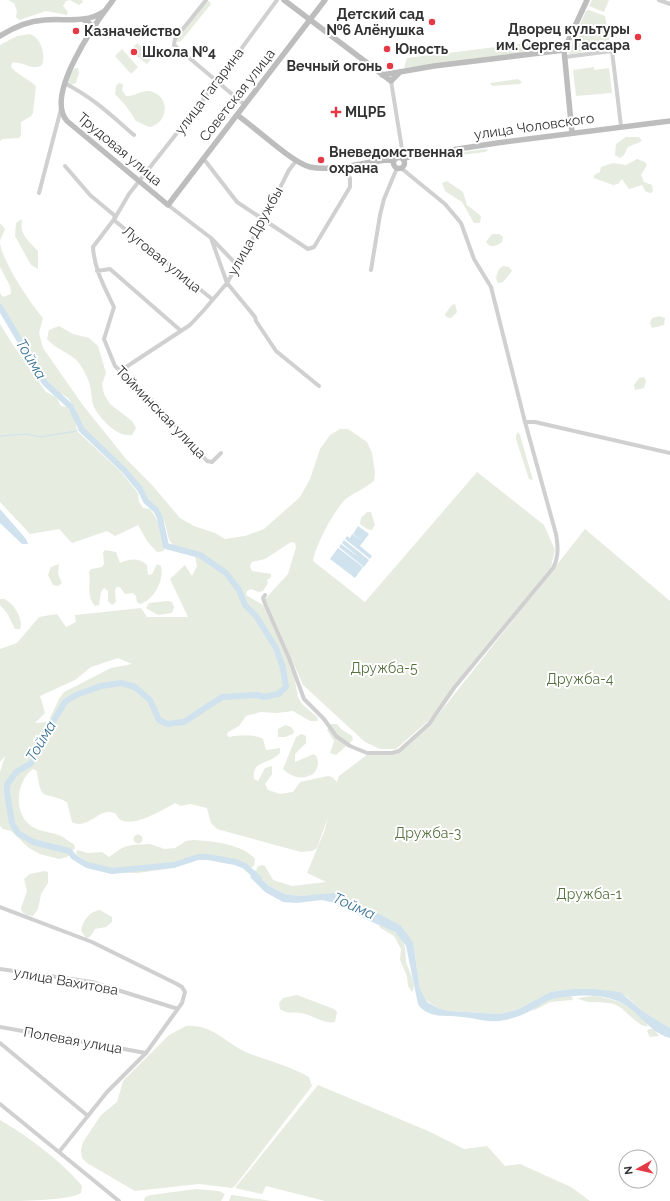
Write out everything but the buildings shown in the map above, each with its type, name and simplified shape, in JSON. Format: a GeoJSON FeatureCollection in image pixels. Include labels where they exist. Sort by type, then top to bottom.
{"type":"FeatureCollection","features":[{"type":"Feature","properties":{"kind":"street"},"geometry":{"type":"LineString","coordinates":[[39,193],[61,109],[64,83],[72,65],[89,36],[104,12],[114,0]]}},
{"type":"Feature","properties":{"kind":"street"},"geometry":{"type":"LineString","coordinates":[[206,0],[174,42],[176,47],[245,104]]}},
{"type":"Feature","properties":{"kind":"street","name":"улица Гагарина"},"geometry":{"type":"LineString","coordinates":[[115,218],[129,194],[140,182],[217,82],[277,0]]}},
{"type":"Feature","properties":{"kind":"street"},"geometry":{"type":"LineString","coordinates":[[284,0],[391,81],[394,90],[404,164],[399,168],[384,199],[380,214],[371,270]]}},
{"type":"Feature","properties":{"kind":"street","name":"Советская улица"},"geometry":{"type":"LineString","coordinates":[[168,204],[325,0]]}},
{"type":"Feature","properties":{"kind":"street"},"geometry":{"type":"LineString","coordinates":[[572,133],[564,50],[587,0]]}},
{"type":"Feature","properties":{"kind":"street"},"geometry":{"type":"LineString","coordinates":[[659,0],[670,4]]}},
{"type":"Feature","properties":{"kind":"street"},"geometry":{"type":"LineString","coordinates":[[0,36],[14,28],[34,21],[84,20],[104,12]]}},
{"type":"Feature","properties":{"kind":"street"},"geometry":{"type":"LineString","coordinates":[[84,20],[90,24],[89,36]]}},
{"type":"Feature","properties":{"kind":"street"},"geometry":{"type":"LineString","coordinates":[[382,75],[434,66],[564,50]]}},
{"type":"Feature","properties":{"kind":"street"},"geometry":{"type":"LineString","coordinates":[[564,57],[612,51],[621,126]]}},
{"type":"Feature","properties":{"kind":"street"},"geometry":{"type":"LineString","coordinates":[[391,81],[399,73]]}},
{"type":"Feature","properties":{"kind":"street"},"geometry":{"type":"LineString","coordinates":[[64,83],[98,104],[134,135]]}},
{"type":"Feature","properties":{"kind":"street","name":"Трудовая улица"},"geometry":{"type":"LineString","coordinates":[[61,109],[64,118],[67,121],[168,204]]}},
{"type":"Feature","properties":{"kind":"street"},"geometry":{"type":"LineString","coordinates":[[237,115],[296,161],[314,168],[387,160],[394,161],[397,158],[402,158]]}},
{"type":"Feature","properties":{"kind":"street","name":"улица Чоловского"},"geometry":{"type":"LineString","coordinates":[[402,158],[621,126],[670,121]]}},
{"type":"Feature","properties":{"kind":"street"},"geometry":{"type":"LineString","coordinates":[[203,158],[238,202],[308,249],[314,247],[351,185],[350,178],[338,166]]}},
{"type":"Feature","properties":{"kind":"street","name":"улица Дружбы"},"geometry":{"type":"LineString","coordinates":[[120,371],[180,330],[190,325],[197,318],[227,282],[264,220],[289,170],[296,161]]}},
{"type":"Feature","properties":{"kind":"street"},"geometry":{"type":"LineString","coordinates":[[265,595],[263,598],[266,606],[289,658],[304,699],[324,719],[336,736],[350,746],[359,751],[392,754],[399,751],[429,724],[454,688],[556,563],[558,551],[556,534],[525,422],[491,287],[474,259],[464,228],[444,204],[394,165],[394,161]]}},
{"type":"Feature","properties":{"kind":"street","name":"Луговая улица"},"geometry":{"type":"LineString","coordinates":[[65,166],[90,195],[115,218],[115,221],[212,299]]}},
{"type":"Feature","properties":{"kind":"street"},"geometry":{"type":"LineString","coordinates":[[168,204],[211,238],[237,265]]}},
{"type":"Feature","properties":{"kind":"street","name":"Тойминская улица"},"geometry":{"type":"LineString","coordinates":[[115,218],[93,247],[93,259],[97,271],[114,307],[104,339],[115,366],[158,406],[207,461],[212,462],[221,453]]}},
{"type":"Feature","properties":{"kind":"street"},"geometry":{"type":"LineString","coordinates":[[211,238],[227,282],[255,317],[256,321],[276,351],[319,386]]}},
{"type":"Feature","properties":{"kind":"street"},"geometry":{"type":"LineString","coordinates":[[97,271],[110,269],[180,330]]}},
{"type":"Feature","properties":{"kind":"street"},"geometry":{"type":"LineString","coordinates":[[525,422],[542,424],[670,453]]}},
{"type":"Feature","properties":{"kind":"street"},"geometry":{"type":"LineString","coordinates":[[0,907],[92,942],[180,986],[184,990],[185,996],[178,1009],[146,1053],[107,1092],[59,1152]]}},
{"type":"Feature","properties":{"kind":"street","name":"улица Вахитова"},"geometry":{"type":"LineString","coordinates":[[0,969],[92,982],[178,1009]]}},
{"type":"Feature","properties":{"kind":"street","name":"Полевая улица"},"geometry":{"type":"LineString","coordinates":[[0,1027],[146,1053]]}},
{"type":"Feature","properties":{"kind":"street"},"geometry":{"type":"LineString","coordinates":[[0,1043],[88,1116]]}},
{"type":"Feature","properties":{"kind":"street"},"geometry":{"type":"LineString","coordinates":[[0,1104],[118,1201]]}},
{"type":"Feature","properties":{"kind":"green space"},"geometry":{"type":"Polygon","coordinates":[[[8,0],[70,0],[66,1],[63,6],[68,12],[67,15],[46,11],[19,20],[16,17],[17,11],[14,3],[8,0]]]}},
{"type":"Feature","properties":{"kind":"green space"},"geometry":{"type":"Polygon","coordinates":[[[70,0],[82,0],[83,2],[79,5],[70,0]]]}},
{"type":"Feature","properties":{"kind":"green space"},"geometry":{"type":"Polygon","coordinates":[[[592,0],[609,0],[604,12],[589,6],[592,0]]]}},
{"type":"Feature","properties":{"kind":"green space"},"geometry":{"type":"Polygon","coordinates":[[[207,1],[211,4],[181,41],[177,42],[177,40],[207,1]]]}},
{"type":"Feature","properties":{"kind":"green space"},"geometry":{"type":"Polygon","coordinates":[[[589,10],[605,16],[610,44],[607,49],[570,54],[568,51],[586,11],[589,10]]]}},
{"type":"Feature","properties":{"kind":"green space"},"geometry":{"type":"Polygon","coordinates":[[[30,34],[37,39],[42,47],[42,65],[38,67],[31,67],[19,63],[12,63],[11,67],[36,86],[33,113],[21,122],[21,135],[19,138],[3,139],[0,141],[0,45],[17,36],[30,34]]]}},
{"type":"Feature","properties":{"kind":"green space"},"geometry":{"type":"Polygon","coordinates":[[[553,40],[554,49],[404,68],[407,58],[553,40]]]}},
{"type":"Feature","properties":{"kind":"green space"},"geometry":{"type":"Polygon","coordinates":[[[137,43],[154,56],[147,64],[130,51],[137,43]]]}},
{"type":"Feature","properties":{"kind":"green space"},"geometry":{"type":"Polygon","coordinates":[[[122,49],[138,67],[131,74],[115,56],[122,49]]]}},
{"type":"Feature","properties":{"kind":"green space"},"geometry":{"type":"Polygon","coordinates":[[[594,67],[594,70],[609,68],[612,93],[576,96],[573,70],[594,67]]]}},
{"type":"Feature","properties":{"kind":"green space"},"geometry":{"type":"Polygon","coordinates":[[[75,68],[78,68],[79,73],[76,83],[71,85],[68,83],[71,73],[75,68]]]}},
{"type":"Feature","properties":{"kind":"green space"},"geometry":{"type":"Polygon","coordinates":[[[518,79],[522,82],[520,84],[492,86],[490,83],[518,79]]]}},
{"type":"Feature","properties":{"kind":"green space"},"geometry":{"type":"Polygon","coordinates":[[[119,83],[123,84],[122,90],[126,96],[151,91],[160,96],[165,106],[163,117],[159,122],[149,127],[136,121],[126,106],[115,94],[116,86],[119,83]]]}},
{"type":"Feature","properties":{"kind":"green space"},"geometry":{"type":"Polygon","coordinates":[[[626,137],[639,137],[642,141],[628,147],[624,155],[620,158],[615,155],[616,144],[626,137]]]}},
{"type":"Feature","properties":{"kind":"green space"},"geometry":{"type":"Polygon","coordinates":[[[485,149],[488,150],[485,152],[460,155],[457,153],[485,149]]]}},
{"type":"Feature","properties":{"kind":"green space"},"geometry":{"type":"Polygon","coordinates":[[[637,159],[645,162],[647,165],[641,175],[644,182],[652,185],[653,191],[651,193],[646,192],[642,185],[629,189],[622,179],[618,184],[613,185],[594,178],[594,175],[600,172],[601,167],[613,163],[626,165],[637,159]]]}},
{"type":"Feature","properties":{"kind":"green space"},"geometry":{"type":"Polygon","coordinates":[[[447,181],[463,192],[467,205],[481,216],[480,223],[474,223],[462,202],[445,191],[442,183],[447,181]]]}},
{"type":"Feature","properties":{"kind":"green space"},"geometry":{"type":"Polygon","coordinates":[[[22,220],[21,225],[23,234],[38,251],[38,269],[31,265],[15,236],[16,223],[22,220]]]}},
{"type":"Feature","properties":{"kind":"green space"},"geometry":{"type":"Polygon","coordinates":[[[0,223],[5,229],[0,241],[0,223]]]}},
{"type":"Feature","properties":{"kind":"green space"},"geometry":{"type":"Polygon","coordinates":[[[492,234],[499,234],[503,237],[502,242],[498,245],[489,246],[486,242],[492,234]]]}},
{"type":"Feature","properties":{"kind":"green space"},"geometry":{"type":"Polygon","coordinates":[[[0,241],[1,249],[10,270],[31,303],[43,318],[39,333],[43,348],[82,404],[126,459],[152,485],[180,518],[194,526],[215,533],[225,539],[245,536],[264,529],[300,497],[310,479],[320,449],[330,435],[340,429],[348,429],[367,442],[372,453],[375,473],[374,481],[347,498],[342,503],[331,518],[321,537],[313,561],[365,602],[477,472],[544,525],[555,550],[551,567],[428,721],[396,749],[380,749],[365,742],[303,685],[265,599],[288,574],[296,547],[295,543],[291,542],[265,559],[252,562],[250,566],[252,571],[271,574],[271,577],[267,580],[268,583],[263,591],[259,592],[251,589],[247,591],[246,595],[263,605],[292,666],[298,697],[302,704],[317,717],[318,721],[310,721],[293,711],[277,713],[261,712],[246,716],[239,726],[228,732],[227,735],[229,737],[246,735],[263,739],[266,750],[280,748],[280,753],[272,759],[259,765],[254,773],[254,779],[258,781],[265,768],[272,766],[272,774],[265,784],[268,790],[280,794],[293,792],[300,782],[328,776],[332,777],[337,782],[339,776],[368,754],[396,754],[434,720],[585,529],[670,601],[670,1028],[644,1012],[626,996],[593,989],[571,989],[550,992],[519,1009],[500,1014],[449,1011],[440,1009],[424,999],[420,989],[413,942],[392,921],[363,909],[337,894],[299,896],[285,894],[269,886],[256,873],[257,867],[262,865],[265,866],[273,880],[292,886],[326,882],[307,873],[324,832],[328,817],[317,848],[312,851],[301,852],[217,829],[211,823],[207,808],[190,804],[181,806],[175,803],[153,815],[135,821],[126,822],[120,820],[116,814],[110,812],[78,824],[72,822],[67,802],[42,792],[38,781],[37,771],[33,769],[27,774],[20,789],[19,805],[21,813],[31,826],[38,830],[61,836],[74,844],[75,848],[67,857],[59,859],[40,854],[29,848],[11,831],[3,829],[0,826],[0,772],[5,756],[0,762],[0,649],[17,643],[39,617],[57,614],[66,627],[76,622],[75,615],[141,608],[147,617],[188,617],[170,579],[185,565],[192,576],[197,566],[195,556],[183,551],[171,543],[164,519],[159,510],[84,431],[75,408],[68,398],[45,383],[29,361],[0,310],[0,293],[3,297],[11,294],[10,286],[0,267],[0,241]],[[118,658],[91,667],[75,680],[40,696],[45,713],[35,723],[48,722],[64,692],[111,668],[132,664],[118,658]]]}},
{"type":"Feature","properties":{"kind":"green space"},"geometry":{"type":"Polygon","coordinates":[[[503,266],[509,267],[512,271],[503,282],[498,283],[496,278],[499,269],[503,266]]]}},
{"type":"Feature","properties":{"kind":"green space"},"geometry":{"type":"Polygon","coordinates":[[[455,304],[457,312],[451,318],[446,317],[445,314],[452,305],[455,304]]]}},
{"type":"Feature","properties":{"kind":"green space"},"geometry":{"type":"Polygon","coordinates":[[[659,316],[665,318],[664,325],[652,328],[650,323],[652,318],[659,316]]]}},
{"type":"Feature","properties":{"kind":"green space"},"geometry":{"type":"Polygon","coordinates":[[[0,324],[46,392],[56,397],[61,406],[67,407],[75,420],[77,431],[121,472],[138,493],[139,502],[143,508],[150,509],[159,523],[163,534],[165,546],[164,551],[157,552],[147,541],[138,525],[115,536],[107,531],[72,543],[59,529],[30,534],[0,502],[0,324]]]}},
{"type":"Feature","properties":{"kind":"green space"},"geometry":{"type":"Polygon","coordinates":[[[59,326],[73,334],[89,338],[98,346],[106,373],[102,384],[104,394],[110,404],[132,421],[136,428],[132,435],[121,434],[115,431],[100,417],[92,402],[91,389],[88,380],[79,363],[47,339],[49,330],[59,326]]]}},
{"type":"Feature","properties":{"kind":"green space"},"geometry":{"type":"Polygon","coordinates":[[[644,377],[646,381],[644,388],[635,390],[634,385],[639,378],[644,377]]]}},
{"type":"Feature","properties":{"kind":"green space"},"geometry":{"type":"Polygon","coordinates":[[[518,432],[533,480],[529,479],[516,439],[518,432]]]}},
{"type":"Feature","properties":{"kind":"green space"},"geometry":{"type":"Polygon","coordinates":[[[367,512],[371,512],[375,525],[372,530],[367,529],[360,524],[361,518],[367,512]]]}},
{"type":"Feature","properties":{"kind":"green space"},"geometry":{"type":"Polygon","coordinates":[[[105,550],[116,552],[120,563],[127,560],[144,562],[147,565],[148,575],[152,574],[157,564],[161,566],[162,571],[160,583],[150,598],[140,604],[137,602],[136,596],[133,593],[125,594],[120,587],[117,587],[115,590],[116,602],[112,605],[108,601],[108,591],[104,588],[101,592],[99,605],[95,606],[92,602],[90,594],[89,572],[91,569],[102,567],[104,564],[103,553],[105,550]]]}},
{"type":"Feature","properties":{"kind":"green space"},"geometry":{"type":"Polygon","coordinates":[[[59,564],[58,574],[62,583],[58,586],[53,585],[48,575],[51,567],[59,564]]]}},
{"type":"Feature","properties":{"kind":"green space"},"geometry":{"type":"Polygon","coordinates":[[[0,599],[7,601],[17,611],[21,625],[20,629],[15,629],[7,613],[0,605],[0,599]]]}},
{"type":"Feature","properties":{"kind":"green space"},"geometry":{"type":"Polygon","coordinates":[[[167,601],[172,602],[174,607],[172,613],[158,615],[146,608],[149,603],[167,601]]]}},
{"type":"Feature","properties":{"kind":"green space"},"geometry":{"type":"Polygon","coordinates":[[[330,724],[337,724],[341,729],[352,736],[353,740],[336,755],[330,753],[334,741],[327,730],[330,724]]]}},
{"type":"Feature","properties":{"kind":"green space"},"geometry":{"type":"Polygon","coordinates":[[[285,725],[291,727],[294,731],[293,734],[285,737],[278,737],[278,729],[285,725]]]}},
{"type":"Feature","properties":{"kind":"green space"},"geometry":{"type":"Polygon","coordinates":[[[301,734],[306,736],[306,743],[295,754],[295,762],[314,754],[317,758],[318,764],[317,769],[313,774],[305,777],[294,776],[283,769],[296,737],[301,734]]]}},
{"type":"Feature","properties":{"kind":"green space"},"geometry":{"type":"Polygon","coordinates":[[[136,835],[140,835],[142,839],[140,843],[136,843],[134,841],[134,837],[136,835]]]}},
{"type":"Feature","properties":{"kind":"green space"},"geometry":{"type":"Polygon","coordinates":[[[193,840],[218,842],[243,850],[255,859],[254,866],[250,868],[235,861],[203,859],[186,861],[166,869],[138,873],[112,872],[97,869],[76,854],[77,850],[88,853],[102,852],[109,857],[122,848],[131,845],[150,844],[165,849],[175,848],[186,841],[193,840]]]}},
{"type":"Feature","properties":{"kind":"green space"},"geometry":{"type":"Polygon","coordinates":[[[44,871],[48,872],[48,883],[41,894],[38,909],[33,916],[27,915],[22,912],[21,908],[27,891],[24,879],[30,874],[44,871]]]}},
{"type":"Feature","properties":{"kind":"green space"},"geometry":{"type":"Polygon","coordinates":[[[100,910],[112,917],[112,922],[106,927],[95,929],[90,937],[86,938],[81,931],[83,923],[87,917],[100,910]]]}},
{"type":"Feature","properties":{"kind":"green space"},"geometry":{"type":"Polygon","coordinates":[[[380,925],[395,932],[404,943],[406,961],[414,986],[412,992],[408,986],[407,976],[400,960],[401,949],[394,936],[379,927],[380,925]]]}},
{"type":"Feature","properties":{"kind":"green space"},"geometry":{"type":"Polygon","coordinates":[[[297,995],[334,1009],[337,1012],[335,1022],[327,1022],[305,1014],[286,1012],[280,1009],[279,1003],[283,998],[297,995]]]}},
{"type":"Feature","properties":{"kind":"green space"},"geometry":{"type":"Polygon","coordinates":[[[570,996],[573,998],[572,1000],[550,1002],[533,1011],[545,1001],[570,996]]]}},
{"type":"Feature","properties":{"kind":"green space"},"geometry":{"type":"Polygon","coordinates":[[[593,996],[624,1004],[637,1013],[648,1026],[644,1026],[621,1008],[613,1004],[587,1002],[578,998],[593,996]]]}},
{"type":"Feature","properties":{"kind":"green space"},"geometry":{"type":"Polygon","coordinates":[[[186,1026],[196,1026],[212,1031],[248,1053],[302,1073],[309,1077],[312,1086],[232,1188],[199,1184],[135,1191],[87,1163],[82,1158],[81,1150],[83,1142],[101,1115],[117,1102],[123,1081],[169,1035],[186,1026]]]}},
{"type":"Feature","properties":{"kind":"green space"},"geometry":{"type":"Polygon","coordinates":[[[649,1029],[654,1029],[659,1036],[650,1037],[647,1031],[649,1029]]]}},
{"type":"Feature","properties":{"kind":"green space"},"geometry":{"type":"Polygon","coordinates":[[[318,1085],[428,1131],[464,1149],[487,1146],[505,1166],[520,1164],[571,1187],[590,1201],[325,1201],[266,1186],[262,1194],[235,1188],[318,1085]]]}},
{"type":"Feature","properties":{"kind":"green space"},"geometry":{"type":"Polygon","coordinates":[[[0,1120],[32,1141],[65,1168],[82,1186],[81,1193],[65,1198],[30,1201],[0,1201],[0,1120]]]}},
{"type":"Feature","properties":{"kind":"green space"},"geometry":{"type":"Polygon","coordinates":[[[196,1189],[219,1191],[225,1194],[221,1201],[144,1201],[145,1197],[151,1195],[196,1189]]]}},
{"type":"Feature","properties":{"kind":"green space"},"geometry":{"type":"Polygon","coordinates":[[[231,1195],[233,1195],[271,1201],[229,1201],[231,1195]]]}},
{"type":"Feature","properties":{"kind":"water"},"geometry":{"type":"Polygon","coordinates":[[[0,509],[26,539],[28,544],[22,544],[0,523],[0,509]]]}},
{"type":"Feature","properties":{"kind":"water"},"geometry":{"type":"Polygon","coordinates":[[[358,526],[369,534],[363,542],[353,534],[358,526]]]}},
{"type":"Feature","properties":{"kind":"water"},"geometry":{"type":"Polygon","coordinates":[[[352,534],[363,542],[360,546],[372,556],[370,559],[345,539],[347,536],[350,538],[352,534]]]}},
{"type":"Feature","properties":{"kind":"water"},"geometry":{"type":"Polygon","coordinates":[[[344,540],[369,560],[364,567],[339,547],[341,544],[360,558],[342,543],[344,540]]]}},
{"type":"Feature","properties":{"kind":"water"},"geometry":{"type":"Polygon","coordinates":[[[338,548],[363,567],[355,578],[330,559],[338,548]]]}},
{"type":"Feature","properties":{"kind":"water"},"geometry":{"type":"Polygon","coordinates":[[[256,870],[257,875],[269,886],[285,894],[299,896],[335,893],[363,909],[379,914],[400,925],[413,942],[420,989],[427,1002],[440,1009],[449,1011],[500,1014],[519,1009],[550,992],[571,989],[593,989],[620,992],[644,1012],[670,1028],[670,1038],[654,1030],[624,1004],[616,1000],[599,996],[572,996],[552,999],[523,1015],[500,1021],[438,1015],[427,1012],[418,1004],[406,946],[395,932],[363,918],[353,911],[335,903],[322,900],[296,903],[283,902],[265,892],[250,877],[256,870]]]}},
{"type":"Feature","properties":{"kind":"waterway","name":"Тойма"},"geometry":{"type":"LineString","coordinates":[[0,307],[45,383],[71,407],[82,430],[124,470],[140,489],[146,501],[156,510],[160,518],[166,546],[200,555],[226,573],[239,590],[245,605],[256,616],[276,648],[283,668],[286,687],[278,694],[264,697],[257,695],[222,697],[184,722],[167,724],[159,720],[150,700],[135,687],[121,683],[101,686],[76,695],[65,702],[34,753],[34,759],[30,764],[16,772],[7,785],[12,823],[18,833],[33,842],[69,851],[74,857],[87,865],[112,871],[174,865],[198,857],[208,857],[235,862],[245,866],[259,879]]}},
{"type":"Feature","properties":{"kind":"waterway"},"geometry":{"type":"LineString","coordinates":[[0,436],[26,434],[40,437],[77,431],[80,427]]}},
{"type":"Feature","properties":{"kind":"place","name":"Детский сад №6 Алёнушка"},"geometry":{"type":"Point","coordinates":[432,22]}},
{"type":"Feature","properties":{"kind":"place","name":"Казначейство"},"geometry":{"type":"Point","coordinates":[76,31]}},
{"type":"Feature","properties":{"kind":"place","name":"Дворец культуры им. Сергея Гассара"},"geometry":{"type":"Point","coordinates":[638,37]}},
{"type":"Feature","properties":{"kind":"place","name":"Юность"},"geometry":{"type":"Point","coordinates":[387,49]}},
{"type":"Feature","properties":{"kind":"place","name":"Школа №4"},"geometry":{"type":"Point","coordinates":[134,52]}},
{"type":"Feature","properties":{"kind":"place","name":"Вечный огонь"},"geometry":{"type":"Point","coordinates":[390,66]}},
{"type":"Feature","properties":{"kind":"place","name":"МЦРБ"},"geometry":{"type":"Point","coordinates":[336,112]}},
{"type":"Feature","properties":{"kind":"place","name":"Вневедомственная охрана"},"geometry":{"type":"Point","coordinates":[321,160]}},
{"type":"Feature","properties":{"kind":"park label","name":"Дружба-5"},"geometry":{"type":"Point","coordinates":[384,668]}},
{"type":"Feature","properties":{"kind":"park label","name":"Дружба-4"},"geometry":{"type":"Point","coordinates":[580,679]}},
{"type":"Feature","properties":{"kind":"park label","name":"Дружба-3"},"geometry":{"type":"Point","coordinates":[428,833]}},
{"type":"Feature","properties":{"kind":"park label","name":"Дружба-1"},"geometry":{"type":"Point","coordinates":[589,894]}}]}
